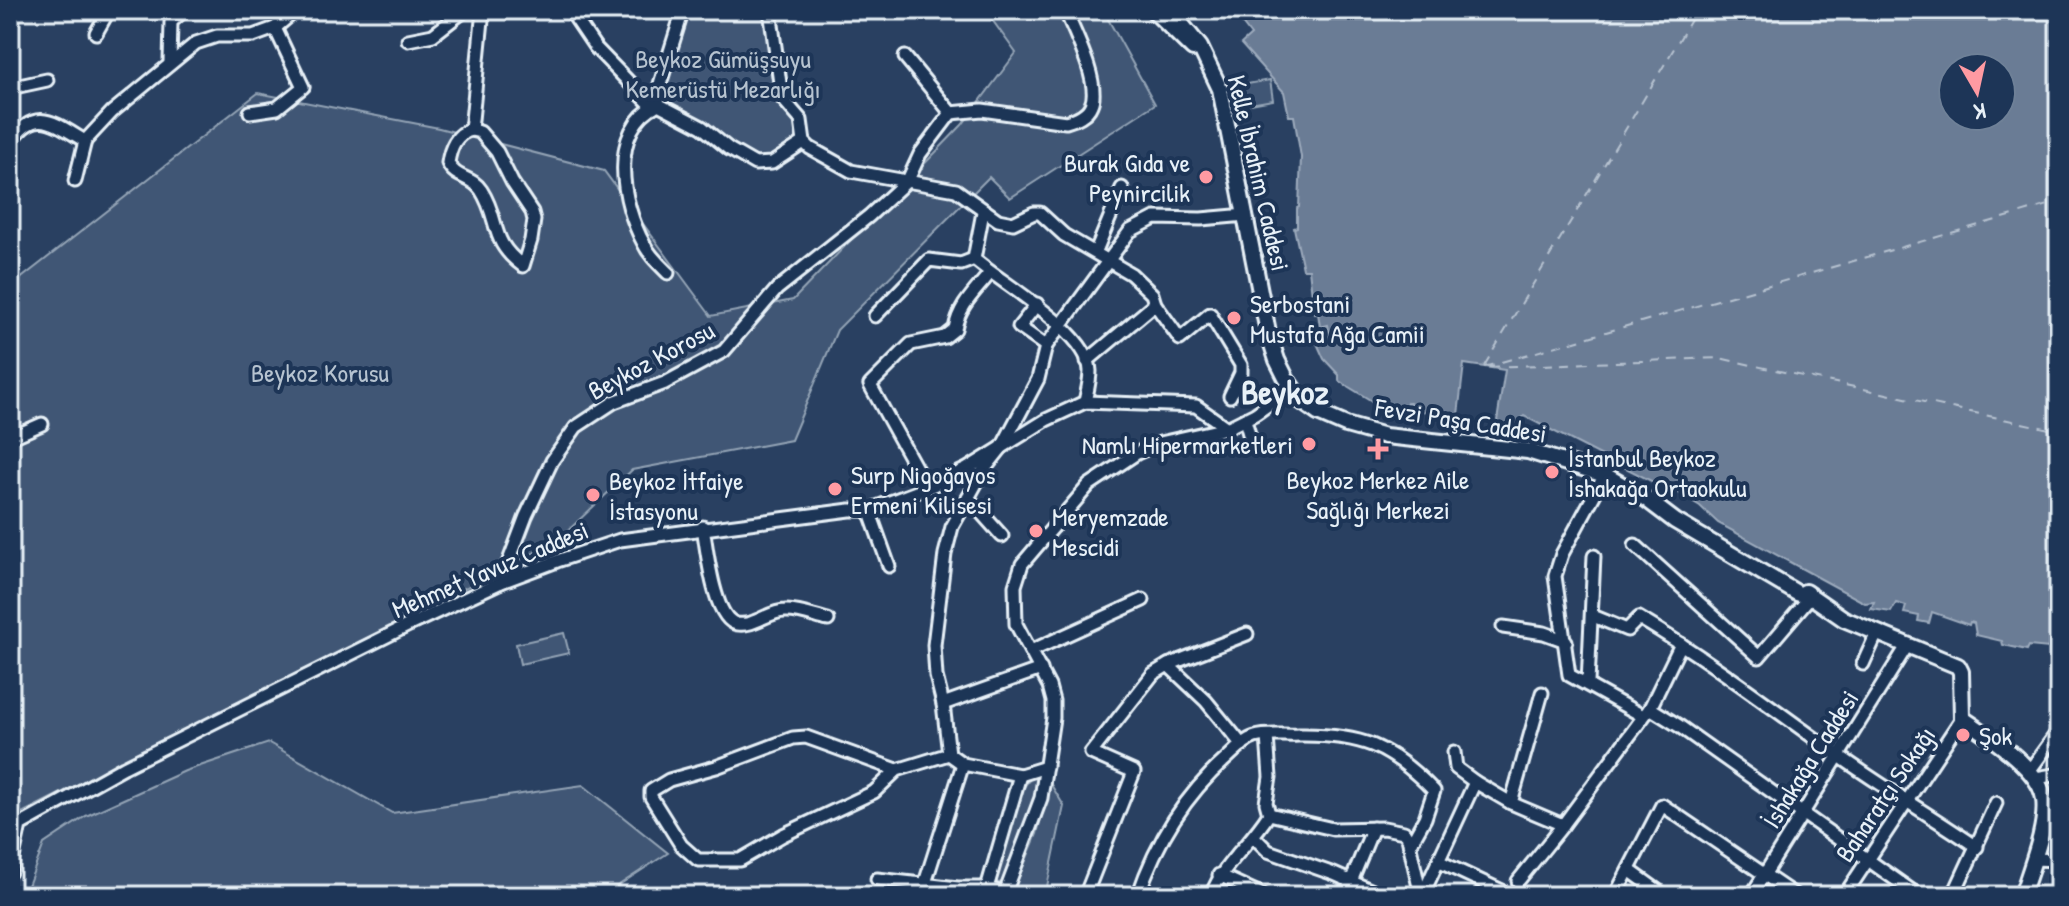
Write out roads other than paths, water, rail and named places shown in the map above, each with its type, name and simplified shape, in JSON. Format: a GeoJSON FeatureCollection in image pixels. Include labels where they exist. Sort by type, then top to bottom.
{"type":"FeatureCollection","features":[{"type":"Feature","properties":{"kind":"main road","name":"Kelle İbrahim Caddesi"},"geometry":{"type":"LineString","coordinates":[[1153,10],[1206,59]]}},
{"type":"Feature","properties":{"kind":"main road","name":"Kelle İbrahim Caddesi"},"geometry":{"type":"LineString","coordinates":[[1170,10],[1194,38],[1220,89],[1268,332],[1277,360],[1292,388]]}},
{"type":"Feature","properties":{"kind":"main road","name":"Fevzi Paşa Caddesi"},"geometry":{"type":"LineString","coordinates":[[1292,388],[1301,401],[1318,413],[1346,425],[1397,438],[1473,443],[1528,451],[1605,475],[1675,521],[1844,619],[1958,666],[1961,672],[1962,718]]}},
{"type":"Feature","properties":{"kind":"main road"},"geometry":{"type":"LineString","coordinates":[[1962,718],[2032,773],[2045,801],[2022,896]]}},
{"type":"Feature","properties":{"kind":"street"},"geometry":{"type":"LineString","coordinates":[[96,33],[109,10]]}},
{"type":"Feature","properties":{"kind":"street"},"geometry":{"type":"LineString","coordinates":[[170,62],[171,22],[184,10]]}},
{"type":"Feature","properties":{"kind":"street"},"geometry":{"type":"LineString","coordinates":[[75,181],[85,141],[112,112],[170,62],[207,38],[253,36],[275,28],[296,10]]}},
{"type":"Feature","properties":{"kind":"street"},"geometry":{"type":"LineString","coordinates":[[408,40],[433,35],[465,10]]}},
{"type":"Feature","properties":{"kind":"street"},"geometry":{"type":"LineString","coordinates":[[471,130],[483,10]]}},
{"type":"Feature","properties":{"kind":"street"},"geometry":{"type":"LineString","coordinates":[[570,10],[595,47],[655,106],[702,127],[729,149],[755,164],[772,163],[804,142]]}},
{"type":"Feature","properties":{"kind":"street"},"geometry":{"type":"LineString","coordinates":[[668,273],[644,245],[623,181],[623,162],[635,125],[645,112],[655,106],[683,10]]}},
{"type":"Feature","properties":{"kind":"street"},"geometry":{"type":"LineString","coordinates":[[770,10],[782,98],[801,120],[804,142],[810,148],[851,171],[956,190],[998,220],[1013,223],[1040,213],[1064,235],[1131,274],[1152,294],[1155,304],[1180,339],[1210,314],[1241,365],[1241,373],[1230,396]]}},
{"type":"Feature","properties":{"kind":"street"},"geometry":{"type":"LineString","coordinates":[[905,57],[951,113],[982,110],[1066,122],[1079,118],[1091,108],[1094,96],[1086,59],[1065,10]]}},
{"type":"Feature","properties":{"kind":"street"},"geometry":{"type":"LineString","coordinates":[[250,112],[277,108],[303,87],[275,28]]}},
{"type":"Feature","properties":{"kind":"street"},"geometry":{"type":"LineString","coordinates":[[10,88],[47,80]]}},
{"type":"Feature","properties":{"kind":"street","name":"Beykoz Korosu"},"geometry":{"type":"LineString","coordinates":[[501,582],[526,516],[552,461],[576,427],[614,402],[665,383],[724,351],[777,289],[869,216],[908,180],[920,154],[951,113]]}},
{"type":"Feature","properties":{"kind":"street"},"geometry":{"type":"LineString","coordinates":[[10,144],[20,129],[42,120],[52,121],[85,141]]}},
{"type":"Feature","properties":{"kind":"street"},"geometry":{"type":"LineString","coordinates":[[471,130],[480,132],[497,152],[532,212],[531,240],[523,266],[501,245],[489,205],[479,187],[473,181],[458,176],[448,163],[457,137],[471,130]]}},
{"type":"Feature","properties":{"kind":"street"},"geometry":{"type":"LineString","coordinates":[[1096,251],[1122,188]]}},
{"type":"Feature","properties":{"kind":"street"},"geometry":{"type":"LineString","coordinates":[[974,259],[983,212]]}},
{"type":"Feature","properties":{"kind":"street"},"geometry":{"type":"LineString","coordinates":[[1046,767],[1020,775],[963,764],[949,754],[934,645],[941,580],[952,527],[1002,447],[1038,379],[1046,346],[1130,231],[1155,218],[1201,219],[1246,215]]}},
{"type":"Feature","properties":{"kind":"street"},"geometry":{"type":"LineString","coordinates":[[974,259],[1037,304],[1080,347],[1091,368],[1085,402]]}},
{"type":"Feature","properties":{"kind":"street"},"geometry":{"type":"LineString","coordinates":[[875,316],[929,260],[961,264],[974,259]]}},
{"type":"Feature","properties":{"kind":"street"},"geometry":{"type":"LineString","coordinates":[[927,488],[870,385],[911,344],[945,337],[955,329],[957,316],[967,300],[990,273]]}},
{"type":"Feature","properties":{"kind":"street"},"geometry":{"type":"LineString","coordinates":[[1037,304],[1019,327],[1046,346]]}},
{"type":"Feature","properties":{"kind":"street"},"geometry":{"type":"LineString","coordinates":[[1087,361],[1155,304]]}},
{"type":"Feature","properties":{"kind":"street"},"geometry":{"type":"LineString","coordinates":[[877,879],[925,883],[954,892],[987,888],[1005,895],[1041,798],[1053,718],[1053,701],[1041,669],[1016,624],[1017,575],[1022,564],[1089,485],[1137,453],[1185,436],[1227,428],[1245,420],[1292,388]]}},
{"type":"Feature","properties":{"kind":"street","name":"Mehmet Yavuz Caddesi"},"geometry":{"type":"LineString","coordinates":[[10,872],[20,825],[124,767],[501,582],[620,540],[703,527],[869,510],[967,469],[1046,420],[1085,402],[1196,406],[1227,428]]}},
{"type":"Feature","properties":{"kind":"street"},"geometry":{"type":"LineString","coordinates":[[1245,420],[1251,441]]}},
{"type":"Feature","properties":{"kind":"street"},"geometry":{"type":"LineString","coordinates":[[10,438],[42,424]]}},
{"type":"Feature","properties":{"kind":"street"},"geometry":{"type":"LineString","coordinates":[[1605,475],[1562,554],[1555,576],[1569,675],[1679,726],[1919,896]]}},
{"type":"Feature","properties":{"kind":"street"},"geometry":{"type":"LineString","coordinates":[[968,498],[1002,536]]}},
{"type":"Feature","properties":{"kind":"street"},"geometry":{"type":"LineString","coordinates":[[869,510],[889,566]]}},
{"type":"Feature","properties":{"kind":"street"},"geometry":{"type":"LineString","coordinates":[[703,527],[717,600],[727,617],[736,624],[788,610],[828,620]]}},
{"type":"Feature","properties":{"kind":"street"},"geometry":{"type":"LineString","coordinates":[[1635,545],[1759,657],[1810,597]]}},
{"type":"Feature","properties":{"kind":"street"},"geometry":{"type":"LineString","coordinates":[[1588,683],[1594,556]]}},
{"type":"Feature","properties":{"kind":"street"},"geometry":{"type":"LineString","coordinates":[[1031,651],[1143,600]]}},
{"type":"Feature","properties":{"kind":"street"},"geometry":{"type":"LineString","coordinates":[[1593,616],[1627,630],[1639,618],[1738,681],[1838,755],[1977,847]]}},
{"type":"Feature","properties":{"kind":"street"},"geometry":{"type":"LineString","coordinates":[[1503,627],[1544,633],[1566,641]]}},
{"type":"Feature","properties":{"kind":"street"},"geometry":{"type":"LineString","coordinates":[[1863,664],[1877,633]]}},
{"type":"Feature","properties":{"kind":"street"},"geometry":{"type":"LineString","coordinates":[[1085,896],[1134,772],[1091,753],[1153,674],[1168,665],[1247,634]]}},
{"type":"Feature","properties":{"kind":"street"},"geometry":{"type":"LineString","coordinates":[[1518,881],[1646,712],[1681,644]]}},
{"type":"Feature","properties":{"kind":"street","name":"İshakağa Caddesi"},"geometry":{"type":"LineString","coordinates":[[1751,896],[1907,646]]}},
{"type":"Feature","properties":{"kind":"street"},"geometry":{"type":"LineString","coordinates":[[1168,665],[1206,701],[1242,745]]}},
{"type":"Feature","properties":{"kind":"street"},"geometry":{"type":"LineString","coordinates":[[943,704],[1041,669]]}},
{"type":"Feature","properties":{"kind":"street"},"geometry":{"type":"LineString","coordinates":[[1511,803],[1542,693]]}},
{"type":"Feature","properties":{"kind":"street","name":"Baharatçı Sokağı"},"geometry":{"type":"LineString","coordinates":[[1844,896],[1962,718]]}},
{"type":"Feature","properties":{"kind":"street"},"geometry":{"type":"LineString","coordinates":[[2032,773],[2059,730]]}},
{"type":"Feature","properties":{"kind":"street"},"geometry":{"type":"LineString","coordinates":[[1138,896],[1150,861],[1172,821],[1200,782],[1254,737],[1329,734],[1365,740],[1391,754],[1434,791],[1425,818],[1410,845]]}},
{"type":"Feature","properties":{"kind":"street"},"geometry":{"type":"LineString","coordinates":[[1211,896],[1219,875],[1239,849],[1254,837],[1269,814],[1266,803],[1270,777],[1267,736]]}},
{"type":"Feature","properties":{"kind":"street"},"geometry":{"type":"LineString","coordinates":[[897,770],[806,737],[793,738],[716,767],[669,780],[651,791],[651,797],[681,845],[698,860],[740,860],[783,835],[874,792],[897,770],[949,754]]}},
{"type":"Feature","properties":{"kind":"street"},"geometry":{"type":"LineString","coordinates":[[1454,752],[1456,768],[1475,782],[1511,803],[1563,825]]}},
{"type":"Feature","properties":{"kind":"street"},"geometry":{"type":"LineString","coordinates":[[925,883],[963,764]]}},
{"type":"Feature","properties":{"kind":"street"},"geometry":{"type":"LineString","coordinates":[[2032,773],[2059,774]]}},
{"type":"Feature","properties":{"kind":"street"},"geometry":{"type":"LineString","coordinates":[[987,888],[1020,775]]}},
{"type":"Feature","properties":{"kind":"street"},"geometry":{"type":"LineString","coordinates":[[1421,896],[1440,862],[1475,782]]}},
{"type":"Feature","properties":{"kind":"street"},"geometry":{"type":"LineString","coordinates":[[1953,896],[1996,803]]}},
{"type":"Feature","properties":{"kind":"street"},"geometry":{"type":"LineString","coordinates":[[1615,896],[1662,805],[1796,896]]}},
{"type":"Feature","properties":{"kind":"street"},"geometry":{"type":"LineString","coordinates":[[1269,814],[1333,829],[1373,828],[1404,832],[1410,845],[1421,896]]}},
{"type":"Feature","properties":{"kind":"street"},"geometry":{"type":"LineString","coordinates":[[1345,896],[1373,828]]}},
{"type":"Feature","properties":{"kind":"street"},"geometry":{"type":"LineString","coordinates":[[1254,837],[1268,851],[1384,896]]}},
{"type":"Feature","properties":{"kind":"street"},"geometry":{"type":"LineString","coordinates":[[2033,859],[2059,860]]}},
{"type":"Feature","properties":{"kind":"street"},"geometry":{"type":"LineString","coordinates":[[1440,862],[1502,891]]}},
{"type":"Feature","properties":{"kind":"street"},"geometry":{"type":"LineString","coordinates":[[1629,870],[1665,896]]}},
{"type":"Feature","properties":{"kind":"street"},"geometry":{"type":"LineString","coordinates":[[1219,875],[1265,896]]}},
{"type":"Feature","properties":{"kind":"place","name":"Burak Gıda ve Peynircilik"},"geometry":{"type":"Point","coordinates":[1206,177]}},
{"type":"Feature","properties":{"kind":"place","name":"Serbostani Mustafa Ağa Camii"},"geometry":{"type":"Point","coordinates":[1234,318]}},
{"type":"Feature","properties":{"kind":"place","name":"Namlı Hipermarketleri"},"geometry":{"type":"Point","coordinates":[1309,444]}},
{"type":"Feature","properties":{"kind":"place","name":"Beykoz Merkez Aile Sağlığı Merkezi"},"geometry":{"type":"Point","coordinates":[1378,449]}},
{"type":"Feature","properties":{"kind":"place","name":"İstanbul Beykoz İshakağa Ortaokulu"},"geometry":{"type":"Point","coordinates":[1552,472]}},
{"type":"Feature","properties":{"kind":"place","name":"Surp Nigoğayos Ermeni Kilisesi"},"geometry":{"type":"Point","coordinates":[835,489]}},
{"type":"Feature","properties":{"kind":"place","name":"Beykoz İtfaiye İstasyonu"},"geometry":{"type":"Point","coordinates":[593,495]}},
{"type":"Feature","properties":{"kind":"place","name":"Meryemzade Mescidi"},"geometry":{"type":"Point","coordinates":[1036,531]}},
{"type":"Feature","properties":{"kind":"place","name":"Şok"},"geometry":{"type":"Point","coordinates":[1963,735]}},
{"type":"Feature","properties":{"kind":"district","name":"Beykoz"},"geometry":{"type":"Point","coordinates":[1285,392]}},
{"type":"Feature","properties":{"kind":"park label","name":"Beykoz Gümüşsuyu Kemerüstü Mezarlığı"},"geometry":{"type":"Point","coordinates":[723,73]}},
{"type":"Feature","properties":{"kind":"park label","name":"Beykoz Korusu"},"geometry":{"type":"Point","coordinates":[320,372]}}]}
